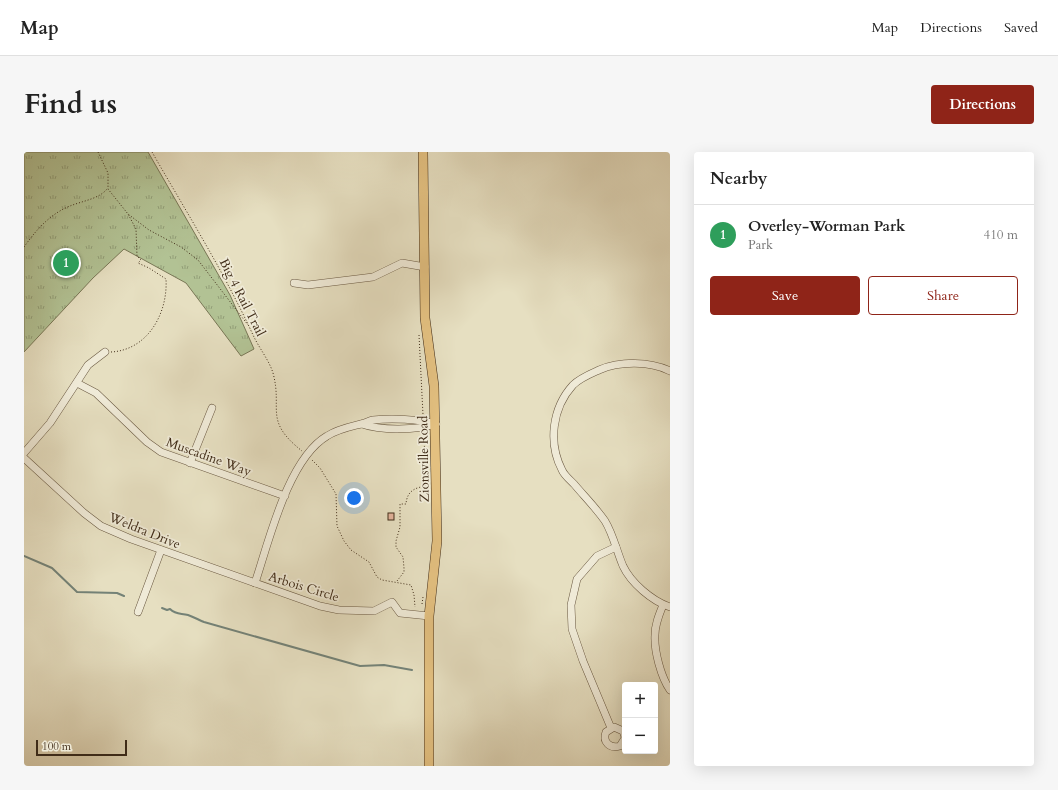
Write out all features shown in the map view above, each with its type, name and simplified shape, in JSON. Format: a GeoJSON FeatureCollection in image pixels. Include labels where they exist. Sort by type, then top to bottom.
{"type":"FeatureCollection","features":[{"type":"Feature","properties":{"kind":"main road","name":"Zionsville Road"},"geometry":{"type":"LineString","coordinates":[[423,152],[426,324],[434,386],[436,424],[437,541],[429,616],[429,766]]}},
{"type":"Feature","properties":{"kind":"street"},"geometry":{"type":"LineString","coordinates":[[294,283],[308,285],[373,277],[402,263],[425,267]]}},
{"type":"Feature","properties":{"kind":"street"},"geometry":{"type":"LineString","coordinates":[[24,453],[50,423],[88,365],[105,352]]}},
{"type":"Feature","properties":{"kind":"street"},"geometry":{"type":"LineString","coordinates":[[670,371],[661,366],[628,364],[603,368],[574,385],[561,404],[554,422],[554,443],[562,471],[605,522],[624,568],[640,589],[666,606],[657,620],[655,636],[663,674],[670,690]]}},
{"type":"Feature","properties":{"kind":"street","name":"Muscadine Way"},"geometry":{"type":"LineString","coordinates":[[77,383],[96,393],[147,442],[161,452],[190,464],[285,496]]}},
{"type":"Feature","properties":{"kind":"street"},"geometry":{"type":"LineString","coordinates":[[190,464],[212,408]]}},
{"type":"Feature","properties":{"kind":"street"},"geometry":{"type":"LineString","coordinates":[[255,583],[285,496],[301,461],[314,446],[326,436],[372,420],[423,420],[436,424]]}},
{"type":"Feature","properties":{"kind":"street","name":"Weldra Drive"},"geometry":{"type":"LineString","coordinates":[[24,458],[84,513],[101,526],[161,550],[255,583]]}},
{"type":"Feature","properties":{"kind":"street"},"geometry":{"type":"LineString","coordinates":[[611,728],[583,661],[572,629],[570,605],[577,579],[597,556],[616,547]]}},
{"type":"Feature","properties":{"kind":"street"},"geometry":{"type":"LineString","coordinates":[[138,612],[161,550]]}},
{"type":"Feature","properties":{"kind":"street","name":"Arbois Circle"},"geometry":{"type":"LineString","coordinates":[[255,583],[320,606],[339,610],[374,611],[392,602],[400,613],[415,614]]}},
{"type":"Feature","properties":{"kind":"street"},"geometry":{"type":"LineString","coordinates":[[415,614],[429,616]]}},
{"type":"Feature","properties":{"kind":"street"},"geometry":{"type":"LineString","coordinates":[[611,728],[621,729],[622,731]]}},
{"type":"Feature","properties":{"kind":"street"},"geometry":{"type":"LineString","coordinates":[[611,728],[605,735],[608,744],[613,747],[620,746],[622,742]]}},
{"type":"Feature","properties":{"kind":"path"},"geometry":{"type":"LineString","coordinates":[[98,152],[108,173],[108,189],[128,214],[136,229],[137,256],[141,260],[138,263],[166,279],[167,294],[159,320],[143,340],[136,346],[122,352],[105,352]]}},
{"type":"Feature","properties":{"kind":"path","name":"Big 4 Rail Trail"},"geometry":{"type":"LineString","coordinates":[[152,152],[232,292],[273,372],[277,421],[284,435],[302,451]]}},
{"type":"Feature","properties":{"kind":"path"},"geometry":{"type":"LineString","coordinates":[[24,247],[34,233],[52,216],[69,206],[97,196],[108,189]]}},
{"type":"Feature","properties":{"kind":"path"},"geometry":{"type":"LineString","coordinates":[[128,214],[149,230],[181,248],[198,260],[249,327]]}},
{"type":"Feature","properties":{"kind":"path"},"geometry":{"type":"LineString","coordinates":[[397,582],[404,572],[404,557],[396,547],[396,540],[400,527],[400,504],[406,504],[408,495],[415,488],[428,486],[423,438]]}},
{"type":"Feature","properties":{"kind":"path"},"geometry":{"type":"LineString","coordinates":[[311,459],[320,468],[336,494],[337,526],[344,541],[351,550],[369,562],[377,577],[382,580],[411,585],[414,595],[415,614]]}},
{"type":"Feature","properties":{"kind":"green space"},"geometry":{"type":"Polygon","coordinates":[[[24,152],[148,152],[230,295],[254,349],[241,356],[186,283],[124,249],[93,278],[24,352],[24,152]]]}},
{"type":"Feature","properties":{"kind":"building"},"geometry":{"type":"Polygon","coordinates":[[[388,513],[394,513],[394,520],[388,520],[388,513]]]}},
{"type":"Feature","properties":{"kind":"waterway"},"geometry":{"type":"LineString","coordinates":[[24,556],[52,568],[77,592],[117,593],[124,596]]}},
{"type":"Feature","properties":{"kind":"waterway"},"geometry":{"type":"LineString","coordinates":[[162,608],[167,610],[170,609],[176,613],[188,615],[204,622],[360,666],[384,665],[412,670]]}},
{"type":"Feature","properties":{"kind":"place","name":"Overley-Worman Park"},"geometry":{"type":"Point","coordinates":[66,263]}}]}
